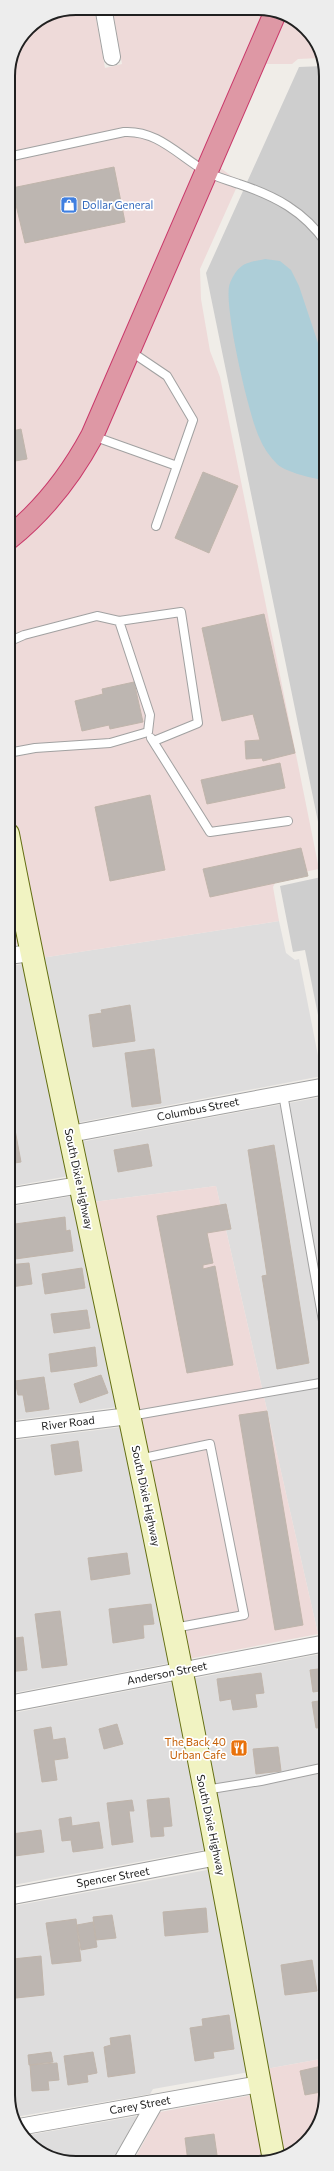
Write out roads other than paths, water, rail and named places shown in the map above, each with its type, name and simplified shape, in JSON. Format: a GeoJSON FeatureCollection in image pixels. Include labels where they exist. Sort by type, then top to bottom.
{"type":"FeatureCollection","features":[{"type":"Feature","properties":{"kind":"highway"},"geometry":{"type":"LineString","coordinates":[[15,533],[29,520],[61,485],[82,455],[92,436],[273,17]]}},
{"type":"Feature","properties":{"kind":"main road","name":"South Dixie Highway"},"geometry":{"type":"LineString","coordinates":[[15,870],[31,953],[139,1460],[173,1628],[218,1857],[273,2154]]}},
{"type":"Feature","properties":{"kind":"street"},"geometry":{"type":"LineString","coordinates":[[105,15],[112,56]]}},
{"type":"Feature","properties":{"kind":"street"},"geometry":{"type":"LineString","coordinates":[[15,955],[31,953]]}},
{"type":"Feature","properties":{"kind":"street","name":"Columbus Street"},"geometry":{"type":"LineString","coordinates":[[70,1134],[319,1087]]}},
{"type":"Feature","properties":{"kind":"street"},"geometry":{"type":"LineString","coordinates":[[15,1196],[80,1185]]}},
{"type":"Feature","properties":{"kind":"street","name":"River Road"},"geometry":{"type":"LineString","coordinates":[[15,1430],[129,1416]]}},
{"type":"Feature","properties":{"kind":"street","name":"Anderson Street"},"geometry":{"type":"LineString","coordinates":[[15,1703],[319,1643]]}},
{"type":"Feature","properties":{"kind":"street","name":"Spencer Street"},"geometry":{"type":"LineString","coordinates":[[15,1896],[218,1857]]}},
{"type":"Feature","properties":{"kind":"street","name":"Carey Street"},"geometry":{"type":"LineString","coordinates":[[23,2126],[260,2084]]}},
{"type":"Feature","properties":{"kind":"street"},"geometry":{"type":"LineString","coordinates":[[125,2156],[155,2103]]}},
{"type":"Feature","properties":{"kind":"lane"},"geometry":{"type":"LineString","coordinates":[[15,155],[124,132],[136,131],[155,138],[173,148],[206,172],[271,195],[291,208],[309,223],[319,235]]}},
{"type":"Feature","properties":{"kind":"lane"},"geometry":{"type":"LineString","coordinates":[[130,351],[167,376],[193,420],[156,526]]}},
{"type":"Feature","properties":{"kind":"lane"},"geometry":{"type":"LineString","coordinates":[[92,436],[177,466]]}},
{"type":"Feature","properties":{"kind":"lane"},"geometry":{"type":"LineString","coordinates":[[15,639],[24,635],[97,616],[119,621],[181,612],[198,722],[154,741]]}},
{"type":"Feature","properties":{"kind":"lane"},"geometry":{"type":"LineString","coordinates":[[119,621],[150,715],[148,732],[210,832],[288,821]]}},
{"type":"Feature","properties":{"kind":"lane"},"geometry":{"type":"LineString","coordinates":[[15,752],[35,748],[110,743],[148,732]]}},
{"type":"Feature","properties":{"kind":"lane"},"geometry":{"type":"LineString","coordinates":[[283,1094],[319,1298]]}},
{"type":"Feature","properties":{"kind":"lane"},"geometry":{"type":"LineString","coordinates":[[129,1416],[319,1383]]}},
{"type":"Feature","properties":{"kind":"lane"},"geometry":{"type":"LineString","coordinates":[[139,1460],[210,1444],[244,1615],[173,1628]]}},
{"type":"Feature","properties":{"kind":"lane"},"geometry":{"type":"LineString","coordinates":[[204,1790],[261,1781],[319,1769]]}},
{"type":"Feature","properties":{"kind":"water"},"geometry":{"type":"Polygon","coordinates":[[[265,259],[280,261],[291,270],[299,286],[319,346],[319,480],[293,473],[281,467],[271,458],[261,441],[249,407],[233,334],[229,294],[230,283],[233,276],[240,268],[248,263],[265,259]]]}},
{"type":"Feature","properties":{"kind":"place","name":"Dollar General"},"geometry":{"type":"Point","coordinates":[69,205]}},
{"type":"Feature","properties":{"kind":"place","name":"The Back 40 Urban Cafe"},"geometry":{"type":"Point","coordinates":[239,1748]}}]}
